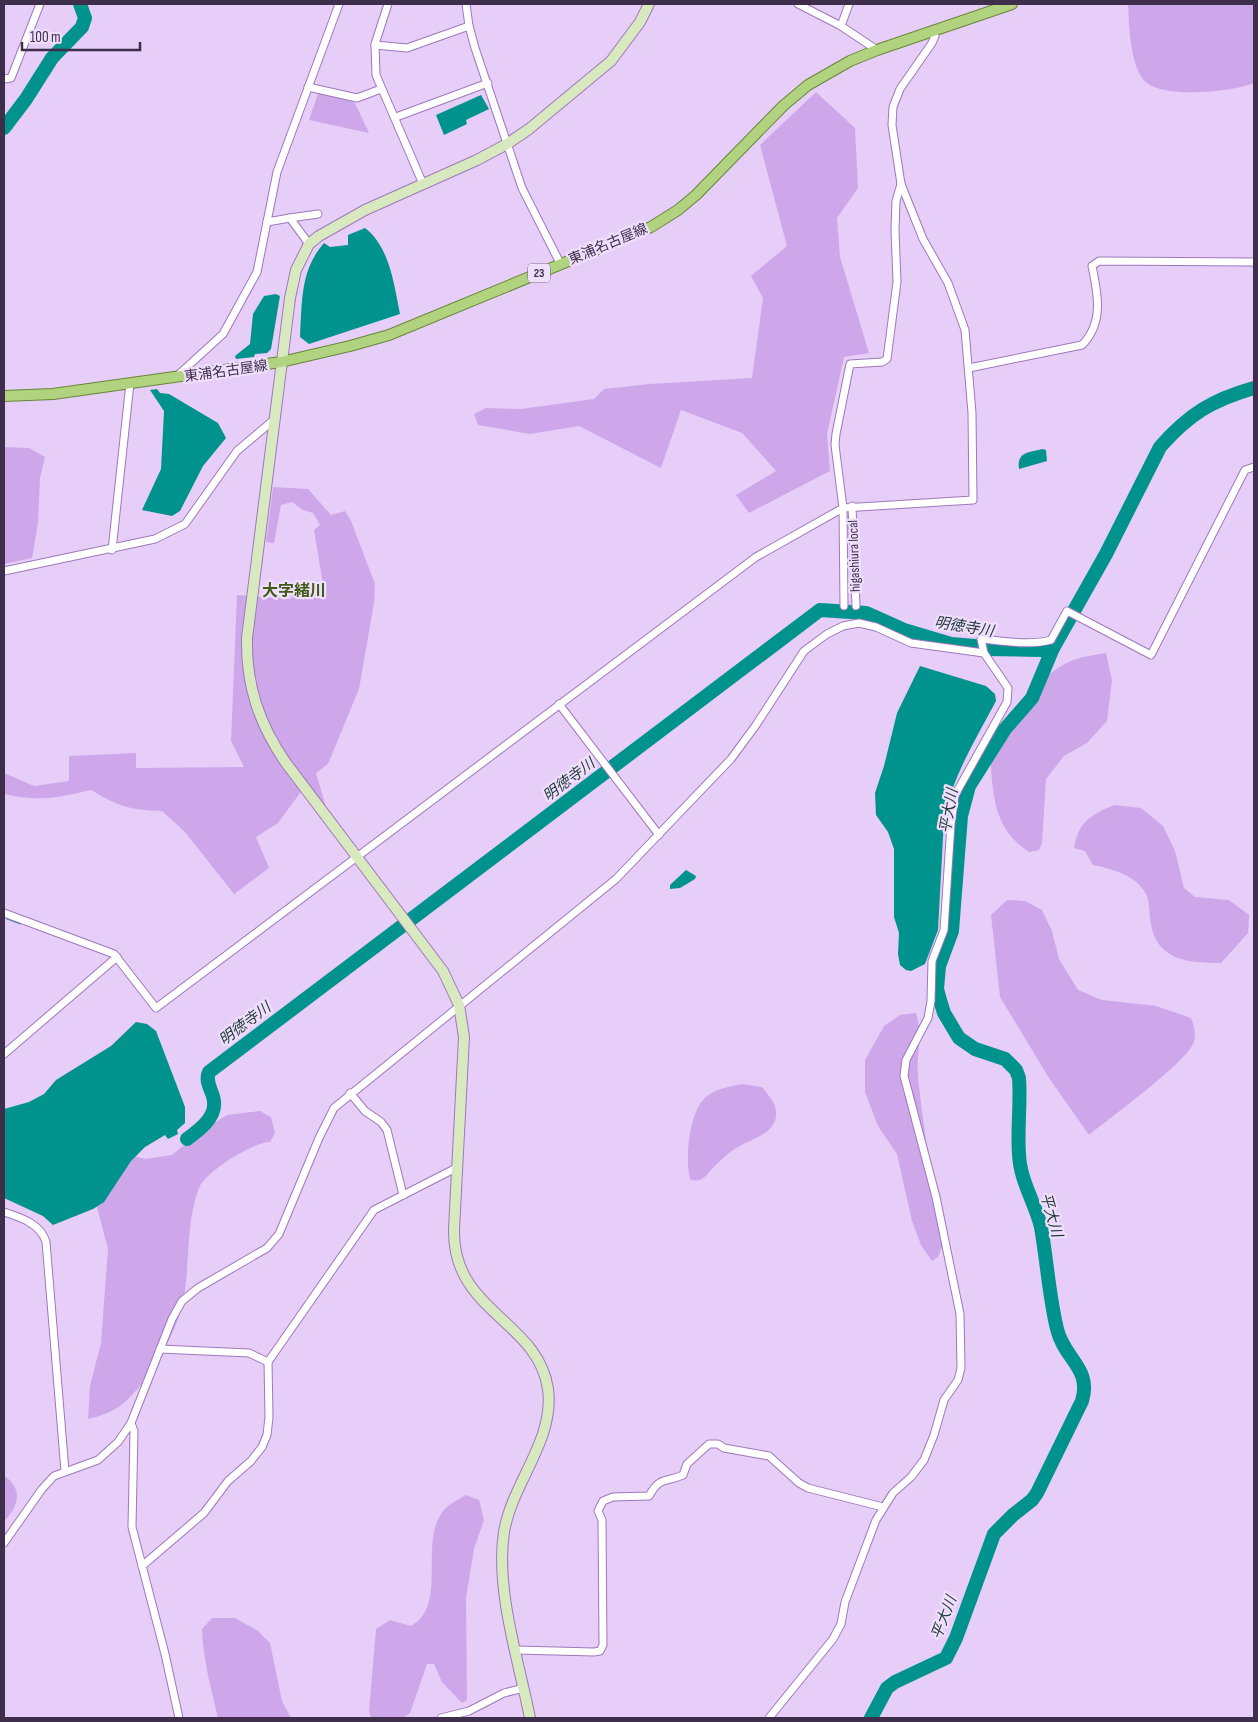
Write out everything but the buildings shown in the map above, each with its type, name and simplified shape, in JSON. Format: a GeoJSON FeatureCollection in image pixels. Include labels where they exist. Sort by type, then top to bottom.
{"type":"FeatureCollection","features":[{"type":"Feature","properties":{"kind":"main road","name":"東浦名古屋線"},"geometry":{"type":"LineString","coordinates":[[4,396],[45,395],[281,362],[389,335],[651,226],[678,210],[715,176],[783,106],[808,85],[850,61],[877,50],[1012,4]]}},
{"type":"Feature","properties":{"kind":"street"},"geometry":{"type":"LineString","coordinates":[[4,79],[11,78],[40,4]]}},
{"type":"Feature","properties":{"kind":"street"},"geometry":{"type":"LineString","coordinates":[[175,378],[223,334],[236,315],[257,272],[277,172],[339,4]]}},
{"type":"Feature","properties":{"kind":"street"},"geometry":{"type":"LineString","coordinates":[[388,4],[375,45],[374,66],[380,89],[396,117],[423,184]]}},
{"type":"Feature","properties":{"kind":"street"},"geometry":{"type":"LineString","coordinates":[[466,4],[469,26],[522,188],[561,264]]}},
{"type":"Feature","properties":{"kind":"street"},"geometry":{"type":"LineString","coordinates":[[530,1718],[502,1576],[504,1534],[514,1499],[544,1428],[549,1407],[548,1388],[543,1370],[529,1347],[472,1291],[461,1272],[453,1240],[464,1038],[459,1005],[443,971],[276,749],[259,716],[251,689],[247,663],[247,638],[276,418],[281,362],[286,346],[293,282],[296,270],[309,244],[337,224],[507,144],[529,129],[611,61],[640,22],[649,4]]}},
{"type":"Feature","properties":{"kind":"street"},"geometry":{"type":"LineString","coordinates":[[798,4],[842,26],[877,50]]}},
{"type":"Feature","properties":{"kind":"street"},"geometry":{"type":"LineString","coordinates":[[842,26],[848,4]]}},
{"type":"Feature","properties":{"kind":"street"},"geometry":{"type":"LineString","coordinates":[[375,45],[407,48],[469,26]]}},
{"type":"Feature","properties":{"kind":"street"},"geometry":{"type":"LineString","coordinates":[[4,913],[109,952],[117,957],[156,1008],[756,557],[843,508],[973,500],[974,455],[965,330],[959,309],[948,283],[924,239],[900,184],[892,125],[892,107],[900,89],[932,43],[935,36],[934,30]]}},
{"type":"Feature","properties":{"kind":"street"},"geometry":{"type":"LineString","coordinates":[[396,117],[488,83]]}},
{"type":"Feature","properties":{"kind":"street"},"geometry":{"type":"LineString","coordinates":[[308,87],[347,98],[357,98],[380,89]]}},
{"type":"Feature","properties":{"kind":"street"},"geometry":{"type":"LineString","coordinates":[[844,606],[843,508],[835,445],[836,434],[850,364],[882,362],[887,359],[897,282],[895,230],[896,201],[900,184]]}},
{"type":"Feature","properties":{"kind":"street"},"geometry":{"type":"LineString","coordinates":[[267,222],[318,214]]}},
{"type":"Feature","properties":{"kind":"street"},"geometry":{"type":"LineString","coordinates":[[290,218],[309,244]]}},
{"type":"Feature","properties":{"kind":"street"},"geometry":{"type":"LineString","coordinates":[[969,368],[1082,345],[1096,326],[1098,298],[1092,266],[1099,260],[1254,262]]}},
{"type":"Feature","properties":{"kind":"street"},"geometry":{"type":"LineString","coordinates":[[112,550],[130,383]]}},
{"type":"Feature","properties":{"kind":"street"},"geometry":{"type":"LineString","coordinates":[[4,571],[112,550],[155,539],[185,524],[237,451],[276,418]]}},
{"type":"Feature","properties":{"kind":"street"},"geometry":{"type":"LineString","coordinates":[[769,1718],[833,1639],[841,1624],[845,1602],[856,1572],[883,1507],[893,1493],[924,1460],[934,1435],[944,1400],[958,1380],[962,1368],[960,1314],[936,1197],[904,1076],[906,1060],[928,1018],[931,1001],[932,961],[944,930],[951,824],[956,795],[1007,702],[1008,694],[1005,682],[984,653],[981,639],[1042,642],[1051,640],[1067,611],[1151,655],[1245,470],[1254,467]]}},
{"type":"Feature","properties":{"kind":"street","name":"higashiura local"},"geometry":{"type":"LineString","coordinates":[[852,506],[856,606]]}},
{"type":"Feature","properties":{"kind":"street"},"geometry":{"type":"LineString","coordinates":[[4,1543],[42,1488],[54,1476],[98,1460],[118,1442],[131,1423],[178,1308],[188,1295],[267,1248],[279,1234],[326,1122],[334,1108],[350,1093],[601,891],[659,836],[731,759],[756,725],[804,651],[827,634],[843,626],[859,624],[876,627],[911,643],[984,653]]}},
{"type":"Feature","properties":{"kind":"street"},"geometry":{"type":"LineString","coordinates":[[560,704],[659,836]]}},
{"type":"Feature","properties":{"kind":"street"},"geometry":{"type":"LineString","coordinates":[[4,1054],[117,957]]}},
{"type":"Feature","properties":{"kind":"street"},"geometry":{"type":"LineString","coordinates":[[350,1093],[365,1111],[381,1122],[387,1130],[402,1195]]}},
{"type":"Feature","properties":{"kind":"street"},"geometry":{"type":"LineString","coordinates":[[142,1566],[204,1513],[228,1481],[251,1461],[262,1446],[269,1417],[268,1362],[374,1210],[456,1168]]}},
{"type":"Feature","properties":{"kind":"street"},"geometry":{"type":"LineString","coordinates":[[4,1212],[32,1223],[45,1236],[65,1471]]}},
{"type":"Feature","properties":{"kind":"street"},"geometry":{"type":"LineString","coordinates":[[160,1349],[249,1353],[268,1362]]}},
{"type":"Feature","properties":{"kind":"street"},"geometry":{"type":"LineString","coordinates":[[131,1423],[134,1431],[131,1515],[135,1543],[165,1654],[179,1718]]}},
{"type":"Feature","properties":{"kind":"street"},"geometry":{"type":"LineString","coordinates":[[516,1650],[600,1651],[603,1645],[602,1520],[598,1511],[603,1501],[613,1498],[649,1496],[658,1483],[665,1479],[682,1476],[687,1464],[709,1444],[718,1444],[724,1448],[769,1456],[799,1483],[808,1488],[883,1507]]}},
{"type":"Feature","properties":{"kind":"street"},"geometry":{"type":"LineString","coordinates":[[441,1718],[469,1711],[504,1693],[524,1688]]}},
{"type":"Feature","properties":{"kind":"shaded area"},"geometry":{"type":"Polygon","coordinates":[[[1128,4],[1254,4],[1254,83],[1230,89],[1196,92],[1164,90],[1151,86],[1143,79],[1135,63],[1131,43],[1128,4]]]}},
{"type":"Feature","properties":{"kind":"shaded area"},"geometry":{"type":"Polygon","coordinates":[[[319,91],[355,103],[369,133],[309,120],[319,91]]]}},
{"type":"Feature","properties":{"kind":"shaded area"},"geometry":{"type":"Polygon","coordinates":[[[816,92],[855,128],[858,188],[837,218],[840,257],[869,353],[844,357],[827,434],[830,471],[749,513],[736,495],[776,471],[742,433],[681,410],[661,468],[579,426],[530,434],[478,425],[474,414],[486,408],[521,409],[594,399],[604,389],[649,384],[752,378],[763,298],[751,276],[787,246],[760,145],[816,92]]]}},
{"type":"Feature","properties":{"kind":"shaded area"},"geometry":{"type":"Polygon","coordinates":[[[481,95],[489,109],[466,120],[467,124],[444,135],[436,115],[481,95]]]}},
{"type":"Feature","properties":{"kind":"shaded area"},"geometry":{"type":"Polygon","coordinates":[[[365,228],[380,245],[390,267],[400,314],[309,344],[300,337],[302,299],[310,264],[324,243],[330,247],[348,245],[348,235],[365,228]]]}},
{"type":"Feature","properties":{"kind":"shaded area"},"geometry":{"type":"Polygon","coordinates":[[[276,294],[280,296],[271,349],[267,353],[255,354],[254,357],[236,359],[235,356],[250,344],[253,314],[264,296],[276,294]]]}},
{"type":"Feature","properties":{"kind":"shaded area"},"geometry":{"type":"Polygon","coordinates":[[[157,389],[160,393],[169,394],[218,423],[226,438],[203,466],[180,511],[172,516],[142,510],[161,469],[164,411],[150,390],[157,389]]]}},
{"type":"Feature","properties":{"kind":"shaded area"},"geometry":{"type":"Polygon","coordinates":[[[4,447],[29,448],[45,457],[40,478],[38,523],[32,558],[4,564],[4,447]]]}},
{"type":"Feature","properties":{"kind":"shaded area"},"geometry":{"type":"Polygon","coordinates":[[[1046,450],[1047,461],[1019,469],[1022,456],[1028,452],[1046,450]]]}},
{"type":"Feature","properties":{"kind":"shaded area"},"geometry":{"type":"Polygon","coordinates":[[[273,487],[308,489],[331,515],[345,511],[351,521],[375,584],[374,603],[359,689],[328,764],[316,773],[329,817],[303,789],[278,823],[256,837],[269,868],[234,894],[185,832],[162,811],[141,810],[124,806],[91,790],[48,798],[28,798],[4,794],[4,773],[34,786],[69,781],[69,756],[136,753],[136,768],[244,767],[231,741],[237,595],[291,599],[295,582],[323,584],[314,530],[320,525],[313,513],[303,510],[292,502],[281,505],[274,543],[266,542],[273,487]]]}},
{"type":"Feature","properties":{"kind":"shaded area"},"geometry":{"type":"Polygon","coordinates":[[[1106,653],[1112,680],[1107,721],[1087,743],[1064,756],[1046,779],[1042,843],[1039,850],[1029,852],[1010,835],[998,813],[994,796],[991,762],[998,738],[1015,710],[1038,684],[1051,673],[1076,659],[1106,653]]]}},
{"type":"Feature","properties":{"kind":"shaded area"},"geometry":{"type":"Polygon","coordinates":[[[920,666],[986,686],[995,694],[996,701],[959,773],[948,803],[944,819],[938,930],[925,964],[911,971],[906,970],[900,965],[898,954],[899,933],[894,917],[894,849],[888,832],[876,815],[875,793],[884,766],[897,713],[920,666]]]}},
{"type":"Feature","properties":{"kind":"shaded area"},"geometry":{"type":"Polygon","coordinates":[[[1114,805],[1141,808],[1163,826],[1175,851],[1184,888],[1195,897],[1229,900],[1249,915],[1248,933],[1221,963],[1187,960],[1168,953],[1160,946],[1154,936],[1149,905],[1142,887],[1123,874],[1093,865],[1085,851],[1074,848],[1079,831],[1087,820],[1114,805]]]}},
{"type":"Feature","properties":{"kind":"shaded area"},"geometry":{"type":"Polygon","coordinates":[[[686,870],[696,876],[695,879],[680,888],[670,889],[670,885],[686,870]]]}},
{"type":"Feature","properties":{"kind":"shaded area"},"geometry":{"type":"Polygon","coordinates":[[[1007,900],[1025,901],[1042,910],[1052,931],[1059,959],[1078,990],[1102,1000],[1156,1006],[1191,1018],[1195,1038],[1187,1053],[1162,1077],[1089,1135],[1049,1078],[1000,997],[991,915],[1007,900]]]}},
{"type":"Feature","properties":{"kind":"shaded area"},"geometry":{"type":"Polygon","coordinates":[[[916,1013],[919,1029],[918,1077],[920,1098],[943,1244],[938,1257],[932,1261],[921,1245],[912,1221],[897,1154],[878,1126],[865,1092],[865,1060],[884,1026],[900,1015],[916,1013]]]}},
{"type":"Feature","properties":{"kind":"shaded area"},"geometry":{"type":"Polygon","coordinates":[[[136,1022],[147,1024],[156,1031],[185,1107],[185,1123],[177,1130],[178,1134],[168,1139],[165,1135],[145,1147],[131,1161],[104,1202],[93,1209],[53,1225],[43,1216],[4,1198],[4,1109],[29,1102],[44,1094],[56,1080],[111,1046],[136,1022]]]}},
{"type":"Feature","properties":{"kind":"shaded area"},"geometry":{"type":"Polygon","coordinates":[[[742,1084],[762,1087],[775,1106],[775,1122],[766,1133],[730,1153],[705,1177],[698,1180],[690,1179],[688,1160],[689,1138],[698,1107],[711,1093],[742,1084]]]}},
{"type":"Feature","properties":{"kind":"shaded area"},"geometry":{"type":"Polygon","coordinates":[[[260,1111],[271,1117],[275,1133],[270,1142],[262,1143],[230,1159],[210,1174],[199,1188],[190,1228],[184,1297],[169,1341],[151,1371],[130,1397],[112,1411],[88,1419],[90,1386],[101,1343],[108,1249],[97,1207],[98,1177],[116,1151],[145,1159],[172,1155],[197,1134],[227,1115],[260,1111]]]}},
{"type":"Feature","properties":{"kind":"shaded area"},"geometry":{"type":"Polygon","coordinates":[[[4,1476],[14,1486],[17,1498],[13,1510],[4,1521],[4,1476]]]}},
{"type":"Feature","properties":{"kind":"shaded area"},"geometry":{"type":"Polygon","coordinates":[[[466,1495],[479,1500],[484,1520],[474,1549],[466,1598],[467,1700],[462,1703],[442,1682],[434,1664],[427,1664],[410,1713],[403,1718],[371,1718],[369,1711],[376,1629],[390,1620],[411,1626],[422,1616],[429,1603],[433,1536],[437,1521],[448,1506],[466,1495]]]}},
{"type":"Feature","properties":{"kind":"shaded area"},"geometry":{"type":"Polygon","coordinates":[[[212,1618],[235,1618],[258,1631],[270,1643],[282,1701],[291,1718],[218,1718],[204,1652],[202,1629],[212,1618]]]}},
{"type":"Feature","properties":{"kind":"waterway"},"geometry":{"type":"LineString","coordinates":[[4,128],[26,99],[52,58],[82,27],[85,18],[80,4]]}},
{"type":"Feature","properties":{"kind":"waterway","name":"平大川"},"geometry":{"type":"LineString","coordinates":[[871,1718],[887,1688],[895,1682],[946,1658],[956,1638],[994,1534],[1032,1500],[1037,1493],[1082,1401],[1084,1390],[1080,1372],[1060,1339],[1057,1329],[1041,1227],[1020,1164],[1019,1078],[1016,1070],[1005,1059],[975,1049],[959,1038],[944,1013],[937,989],[939,966],[952,931],[961,816],[969,786],[1005,729],[1032,698],[1053,648],[1106,554],[1160,447],[1191,417],[1213,403],[1254,388]]}},
{"type":"Feature","properties":{"kind":"waterway","name":"明徳寺川"},"geometry":{"type":"LineString","coordinates":[[187,1139],[205,1124],[214,1108],[214,1098],[208,1084],[209,1072],[820,610],[866,613],[904,630],[951,644],[975,646],[985,649],[1043,650],[1053,648]]}},
{"type":"Feature","properties":{"kind":"waterway"},"geometry":{"type":"LineString","coordinates":[[7,918],[20,923]]}},
{"type":"Feature","properties":{"kind":"district","name":"大字緒川"},"geometry":{"type":"Point","coordinates":[294,591]}}]}
